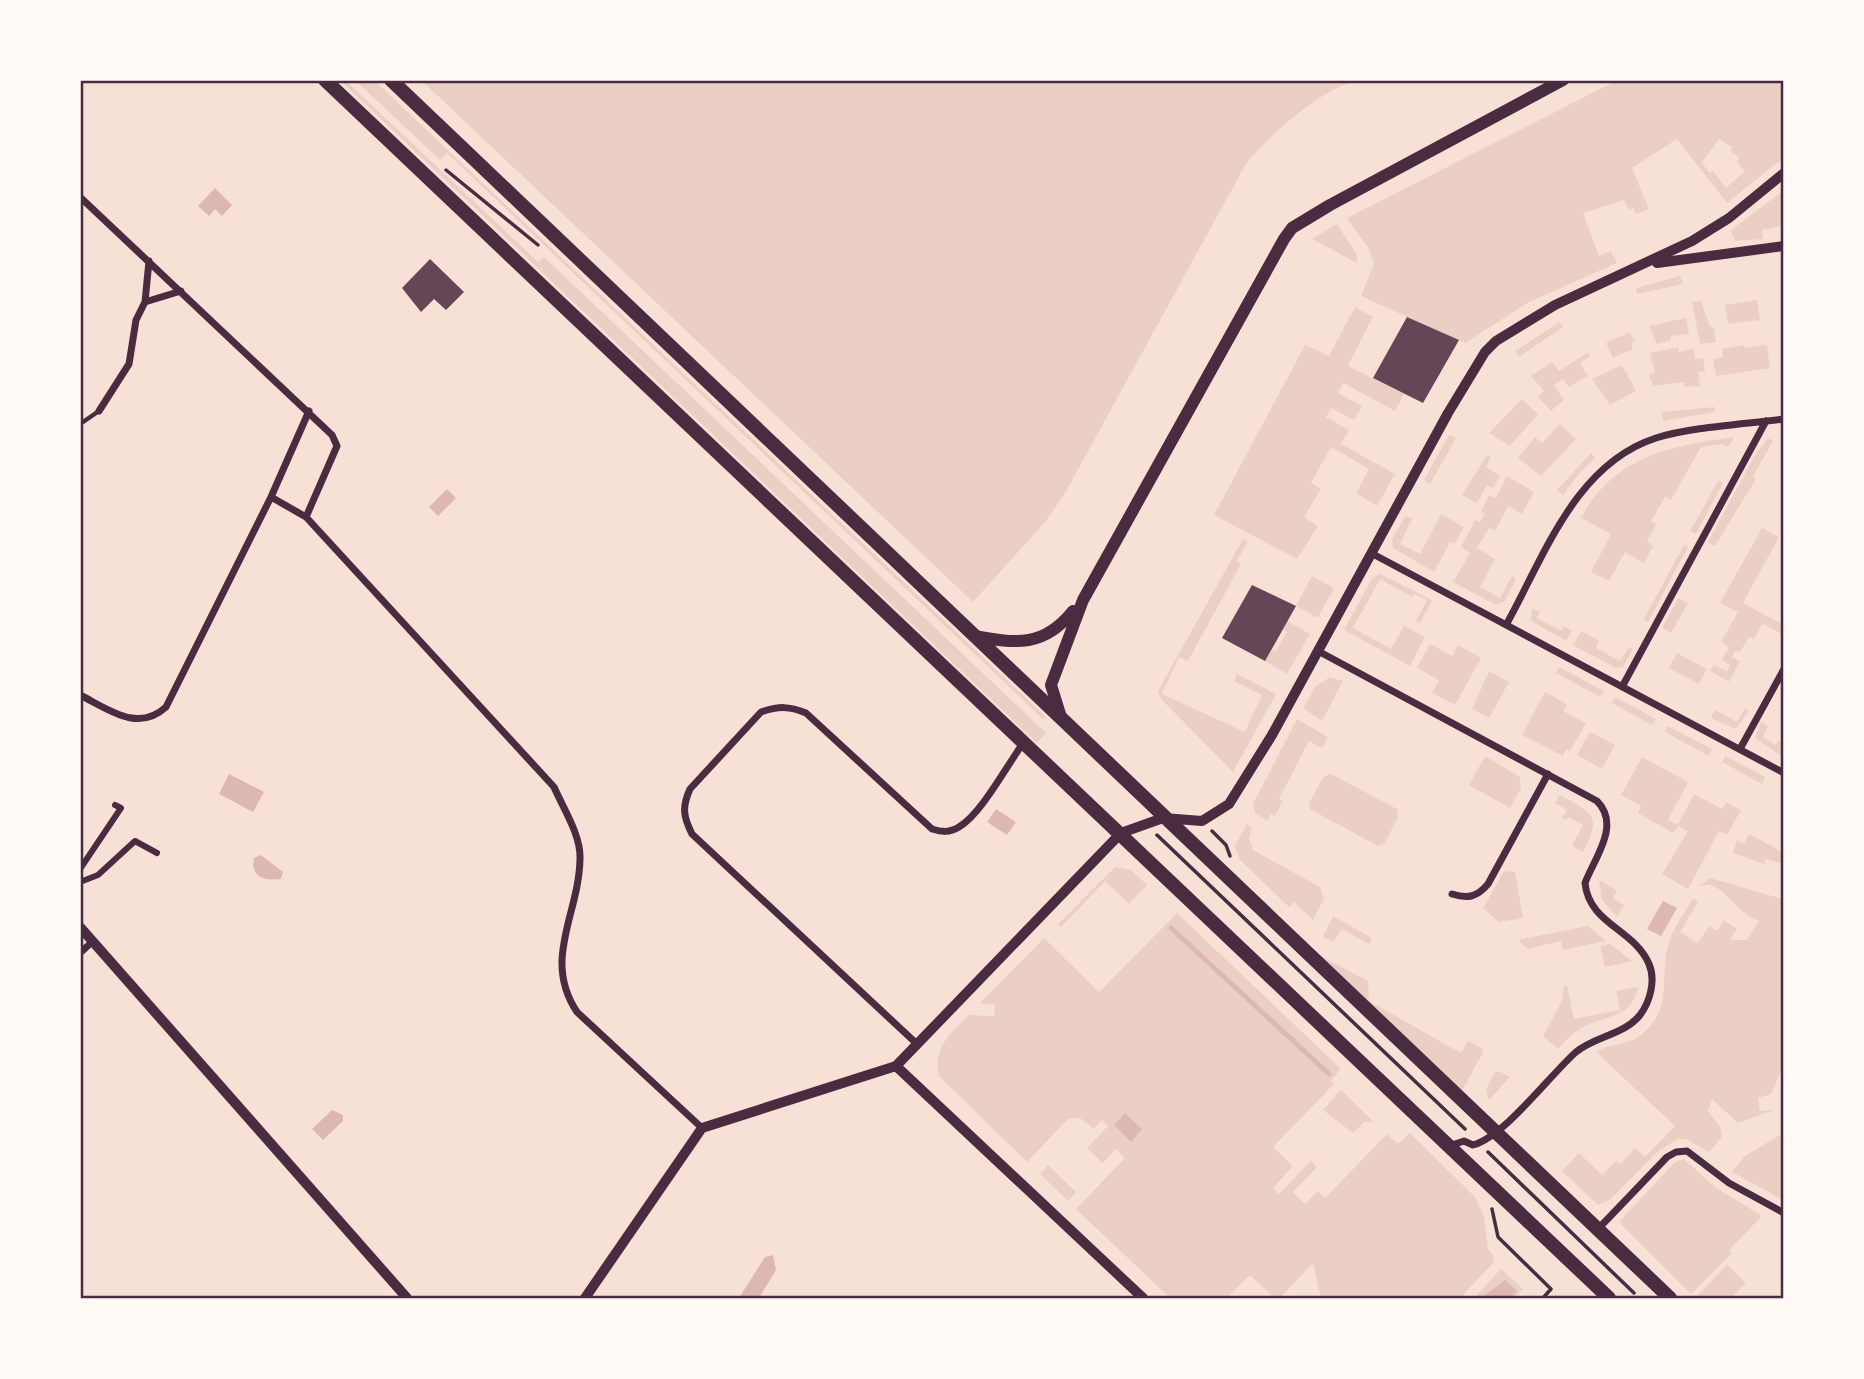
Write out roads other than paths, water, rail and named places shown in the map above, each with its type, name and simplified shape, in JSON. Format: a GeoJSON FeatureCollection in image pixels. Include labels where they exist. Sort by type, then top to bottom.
{"type":"FeatureCollection","features":[{"type":"Feature","properties":{"kind":"main road"},"geometry":{"type":"LineString","coordinates":[[325,80],[1609,1298]]}},
{"type":"Feature","properties":{"kind":"main road"},"geometry":{"type":"LineString","coordinates":[[391,80],[974,636],[1060,714],[1163,818],[1670,1298]]}},
{"type":"Feature","properties":{"kind":"main road"},"geometry":{"type":"LineString","coordinates":[[1060,714],[1051,685],[1083,600],[1275,252],[1293,228],[1342,198],[1563,80]]}},
{"type":"Feature","properties":{"kind":"main road"},"geometry":{"type":"LineString","coordinates":[[974,636],[1005,642],[1039,638],[1060,627],[1083,600]]}},
{"type":"Feature","properties":{"kind":"street"},"geometry":{"type":"LineString","coordinates":[[585,1298],[702,1128],[896,1066],[1121,833],[1163,818],[1202,821],[1229,804],[1245,781],[1318,651],[1447,413],[1485,352],[1496,341],[1556,305],[1647,264],[1729,218],[1783,173]]}},
{"type":"Feature","properties":{"kind":"street"},"geometry":{"type":"LineString","coordinates":[[80,197],[326,426],[337,446],[306,517]]}},
{"type":"Feature","properties":{"kind":"street"},"geometry":{"type":"LineString","coordinates":[[1647,264],[1783,246]]}},
{"type":"Feature","properties":{"kind":"street"},"geometry":{"type":"LineString","coordinates":[[99,411],[129,364],[136,320],[145,302],[149,261]]}},
{"type":"Feature","properties":{"kind":"street"},"geometry":{"type":"LineString","coordinates":[[145,302],[181,291]]}},
{"type":"Feature","properties":{"kind":"street"},"geometry":{"type":"LineString","coordinates":[[80,695],[134,720],[148,718],[166,707],[271,497],[309,411]]}},
{"type":"Feature","properties":{"kind":"street"},"geometry":{"type":"LineString","coordinates":[[1506,625],[1573,504],[1589,482],[1613,460],[1658,438],[1783,419]]}},
{"type":"Feature","properties":{"kind":"street"},"geometry":{"type":"LineString","coordinates":[[1622,687],[1766,421]]}},
{"type":"Feature","properties":{"kind":"street"},"geometry":{"type":"LineString","coordinates":[[271,497],[306,517],[554,787],[570,821],[580,857],[560,972],[568,999],[577,1012],[702,1128]]}},
{"type":"Feature","properties":{"kind":"street"},"geometry":{"type":"LineString","coordinates":[[1371,553],[1783,773]]}},
{"type":"Feature","properties":{"kind":"street"},"geometry":{"type":"LineString","coordinates":[[1318,651],[1548,774],[1604,808],[1609,826],[1585,883],[1586,891],[1596,912],[1640,949],[1649,964],[1652,987],[1642,1013],[1633,1023],[1587,1043],[1496,1133],[1479,1143],[1464,1141],[1449,1146]]}},
{"type":"Feature","properties":{"kind":"street"},"geometry":{"type":"LineString","coordinates":[[1740,750],[1783,669]]}},
{"type":"Feature","properties":{"kind":"street"},"geometry":{"type":"LineString","coordinates":[[917,1044],[692,834],[684,820],[683,804],[690,789],[761,712],[776,706],[791,707],[806,713],[932,829],[946,833],[960,827],[973,814],[1024,741]]}},
{"type":"Feature","properties":{"kind":"street"},"geometry":{"type":"LineString","coordinates":[[1452,894],[1466,898],[1480,893],[1488,884],[1548,774]]}},
{"type":"Feature","properties":{"kind":"street"},"geometry":{"type":"LineString","coordinates":[[80,869],[121,808],[115,805]]}},
{"type":"Feature","properties":{"kind":"street"},"geometry":{"type":"LineString","coordinates":[[80,882],[98,875],[135,841],[157,853]]}},
{"type":"Feature","properties":{"kind":"street"},"geometry":{"type":"LineString","coordinates":[[80,928],[407,1298]]}},
{"type":"Feature","properties":{"kind":"street"},"geometry":{"type":"LineString","coordinates":[[80,953],[92,942]]}},
{"type":"Feature","properties":{"kind":"street"},"geometry":{"type":"LineString","coordinates":[[896,1066],[1143,1298]]}},
{"type":"Feature","properties":{"kind":"street"},"geometry":{"type":"LineString","coordinates":[[1598,1230],[1667,1157],[1687,1151],[1728,1183],[1783,1213]]}},
{"type":"Feature","properties":{"kind":"lane"},"geometry":{"type":"LineString","coordinates":[[80,424],[99,411]]}},
{"type":"Feature","properties":{"kind":"waterway"},"geometry":{"type":"LineString","coordinates":[[1171,928],[1329,1074]]}}]}
